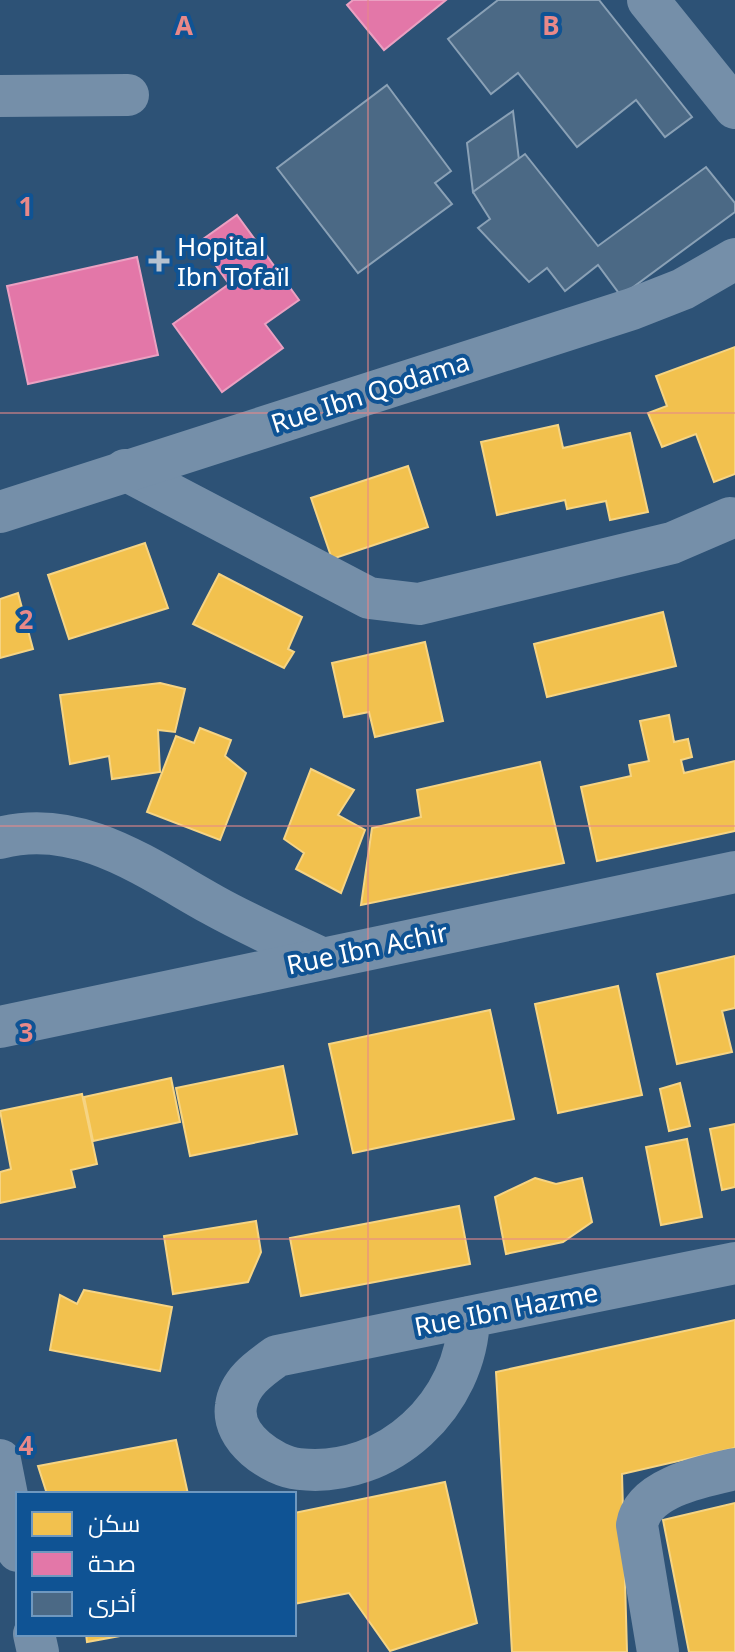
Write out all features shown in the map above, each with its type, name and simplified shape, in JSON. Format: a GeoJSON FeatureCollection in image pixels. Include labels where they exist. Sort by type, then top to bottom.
{"type":"FeatureCollection","features":[{"type":"Feature","properties":{"kind":"street"},"geometry":{"type":"LineString","coordinates":[[648,0],[735,108]]}},
{"type":"Feature","properties":{"kind":"street"},"geometry":{"type":"LineString","coordinates":[[0,96],[128,95]]}},
{"type":"Feature","properties":{"kind":"street","name":"Rue Ibn Qodama"},"geometry":{"type":"LineString","coordinates":[[0,512],[632,309],[683,289],[735,259]]}},
{"type":"Feature","properties":{"kind":"street"},"geometry":{"type":"LineString","coordinates":[[125,470],[369,598],[391,603],[419,604],[672,543],[730,518]]}},
{"type":"Feature","properties":{"kind":"street"},"geometry":{"type":"LineString","coordinates":[[0,838],[30,833],[63,836],[120,851],[215,907],[319,957]]}},
{"type":"Feature","properties":{"kind":"street","name":"Rue Ibn Achir"},"geometry":{"type":"LineString","coordinates":[[0,1027],[319,957],[735,872]]}},
{"type":"Feature","properties":{"kind":"street","name":"Rue Ibn Hazme"},"geometry":{"type":"LineString","coordinates":[[469,1317],[468,1341],[461,1367],[436,1411],[403,1443],[332,1469],[298,1469],[272,1462],[249,1441],[240,1426],[236,1407],[245,1385],[253,1373],[277,1356],[469,1317],[735,1263]]}},
{"type":"Feature","properties":{"kind":"street"},"geometry":{"type":"LineString","coordinates":[[0,1460],[16,1541]]}},
{"type":"Feature","properties":{"kind":"street"},"geometry":{"type":"LineString","coordinates":[[658,1652],[637,1525],[639,1514],[645,1506],[680,1482],[735,1469]]}},
{"type":"Feature","properties":{"kind":"building: سكن"},"geometry":{"type":"Polygon","coordinates":[[[735,347],[735,474],[714,482],[696,434],[662,447],[648,413],[667,406],[656,376],[735,347]]]}},
{"type":"Feature","properties":{"kind":"building: سكن"},"geometry":{"type":"Polygon","coordinates":[[[558,425],[563,448],[630,433],[648,512],[610,520],[606,501],[567,509],[565,500],[497,515],[481,442],[558,425]]]}},
{"type":"Feature","properties":{"kind":"building: سكن"},"geometry":{"type":"Polygon","coordinates":[[[408,466],[428,527],[332,559],[311,498],[408,466]]]}},
{"type":"Feature","properties":{"kind":"building: سكن"},"geometry":{"type":"Polygon","coordinates":[[[145,543],[168,608],[69,639],[48,575],[145,543]]]}},
{"type":"Feature","properties":{"kind":"building: سكن"},"geometry":{"type":"Polygon","coordinates":[[[219,574],[302,617],[288,649],[294,652],[284,668],[193,624],[219,574]]]}},
{"type":"Feature","properties":{"kind":"building: سكن"},"geometry":{"type":"Polygon","coordinates":[[[18,593],[33,649],[0,658],[0,599],[18,593]]]}},
{"type":"Feature","properties":{"kind":"building: سكن"},"geometry":{"type":"Polygon","coordinates":[[[663,612],[676,666],[547,697],[534,644],[663,612]]]}},
{"type":"Feature","properties":{"kind":"building: سكن"},"geometry":{"type":"Polygon","coordinates":[[[425,642],[443,721],[375,737],[369,712],[344,717],[332,663],[425,642]]]}},
{"type":"Feature","properties":{"kind":"building: سكن"},"geometry":{"type":"Polygon","coordinates":[[[160,683],[185,689],[175,732],[158,730],[160,772],[112,779],[109,756],[70,764],[60,695],[160,683]]]}},
{"type":"Feature","properties":{"kind":"building: سكن"},"geometry":{"type":"Polygon","coordinates":[[[669,715],[674,742],[688,739],[692,757],[681,760],[684,773],[735,761],[735,831],[597,861],[581,787],[631,776],[629,765],[649,761],[640,721],[669,715]]]}},
{"type":"Feature","properties":{"kind":"building: سكن"},"geometry":{"type":"Polygon","coordinates":[[[200,728],[231,740],[225,756],[246,773],[220,840],[147,812],[176,736],[194,743],[200,728]]]}},
{"type":"Feature","properties":{"kind":"building: سكن"},"geometry":{"type":"Polygon","coordinates":[[[540,762],[564,863],[361,905],[372,828],[421,817],[417,790],[540,762]]]}},
{"type":"Feature","properties":{"kind":"building: سكن"},"geometry":{"type":"Polygon","coordinates":[[[311,769],[354,790],[338,815],[365,830],[341,893],[296,869],[304,853],[284,839],[311,769]]]}},
{"type":"Feature","properties":{"kind":"building: سكن"},"geometry":{"type":"Polygon","coordinates":[[[735,956],[735,1008],[722,1011],[732,1052],[677,1064],[657,974],[735,956]]]}},
{"type":"Feature","properties":{"kind":"building: سكن"},"geometry":{"type":"Polygon","coordinates":[[[618,986],[642,1095],[558,1113],[535,1004],[618,986]]]}},
{"type":"Feature","properties":{"kind":"building: سكن"},"geometry":{"type":"Polygon","coordinates":[[[490,1010],[514,1119],[353,1153],[329,1044],[490,1010]]]}},
{"type":"Feature","properties":{"kind":"building: سكن"},"geometry":{"type":"Polygon","coordinates":[[[283,1066],[297,1134],[190,1156],[176,1088],[283,1066]]]}},
{"type":"Feature","properties":{"kind":"building: سكن"},"geometry":{"type":"Polygon","coordinates":[[[171,1078],[180,1122],[93,1141],[84,1097],[171,1078]]]}},
{"type":"Feature","properties":{"kind":"building: سكن"},"geometry":{"type":"Polygon","coordinates":[[[680,1083],[690,1126],[669,1131],[660,1089],[680,1083]]]}},
{"type":"Feature","properties":{"kind":"building: سكن"},"geometry":{"type":"Polygon","coordinates":[[[82,1094],[97,1164],[71,1170],[75,1187],[0,1203],[0,1172],[11,1169],[0,1111],[82,1094]]]}},
{"type":"Feature","properties":{"kind":"building: سكن"},"geometry":{"type":"Polygon","coordinates":[[[735,1124],[735,1187],[722,1190],[710,1129],[735,1124]]]}},
{"type":"Feature","properties":{"kind":"building: سكن"},"geometry":{"type":"Polygon","coordinates":[[[687,1139],[702,1217],[661,1225],[646,1147],[687,1139]]]}},
{"type":"Feature","properties":{"kind":"building: سكن"},"geometry":{"type":"Polygon","coordinates":[[[535,1178],[556,1184],[582,1178],[592,1222],[563,1242],[506,1254],[495,1197],[535,1178]]]}},
{"type":"Feature","properties":{"kind":"building: سكن"},"geometry":{"type":"Polygon","coordinates":[[[459,1206],[470,1264],[301,1296],[290,1238],[459,1206]]]}},
{"type":"Feature","properties":{"kind":"building: سكن"},"geometry":{"type":"Polygon","coordinates":[[[256,1221],[261,1252],[248,1282],[173,1294],[164,1236],[256,1221]]]}},
{"type":"Feature","properties":{"kind":"building: سكن"},"geometry":{"type":"Polygon","coordinates":[[[84,1290],[172,1307],[160,1371],[50,1350],[60,1295],[77,1304],[84,1290]]]}},
{"type":"Feature","properties":{"kind":"building: سكن"},"geometry":{"type":"Polygon","coordinates":[[[735,1320],[735,1448],[622,1474],[627,1652],[512,1652],[496,1372],[735,1320]]]}},
{"type":"Feature","properties":{"kind":"building: سكن"},"geometry":{"type":"Polygon","coordinates":[[[176,1440],[188,1492],[46,1492],[38,1466],[176,1440]]]}},
{"type":"Feature","properties":{"kind":"building: سكن"},"geometry":{"type":"Polygon","coordinates":[[[445,1482],[477,1623],[390,1651],[349,1593],[296,1604],[296,1513],[445,1482]]]}},
{"type":"Feature","properties":{"kind":"building: سكن"},"geometry":{"type":"Polygon","coordinates":[[[735,1503],[735,1652],[689,1652],[663,1520],[735,1503]]]}},
{"type":"Feature","properties":{"kind":"building: سكن"},"geometry":{"type":"Polygon","coordinates":[[[86,1636],[120,1636],[87,1642],[86,1636]]]}},
{"type":"Feature","properties":{"kind":"building: صحة"},"geometry":{"type":"Polygon","coordinates":[[[353,0],[446,0],[384,50],[347,5],[353,0]]]}},
{"type":"Feature","properties":{"kind":"building: صحة"},"geometry":{"type":"Polygon","coordinates":[[[237,215],[299,300],[265,324],[283,348],[222,392],[173,324],[229,284],[199,242],[237,215]]]}},
{"type":"Feature","properties":{"kind":"building: صحة"},"geometry":{"type":"Polygon","coordinates":[[[137,257],[158,355],[28,384],[7,286],[137,257]]]}},
{"type":"Feature","properties":{"kind":"building: أخرى"},"geometry":{"type":"Polygon","coordinates":[[[498,0],[599,0],[692,117],[665,137],[636,100],[577,147],[518,73],[491,94],[448,39],[498,0]]]}},
{"type":"Feature","properties":{"kind":"building: أخرى"},"geometry":{"type":"Polygon","coordinates":[[[387,85],[451,171],[435,183],[452,204],[358,273],[277,168],[387,85]]]}},
{"type":"Feature","properties":{"kind":"building: أخرى"},"geometry":{"type":"Polygon","coordinates":[[[513,111],[519,160],[473,192],[467,143],[513,111]]]}},
{"type":"Feature","properties":{"kind":"building: أخرى"},"geometry":{"type":"Polygon","coordinates":[[[525,154],[598,246],[706,167],[735,203],[735,212],[621,296],[598,265],[565,291],[547,268],[529,282],[478,228],[490,219],[473,192],[525,154]]]}},
{"type":"Feature","properties":{"kind":"place","name":"Hopital Ibn Tofaïl"},"geometry":{"type":"Point","coordinates":[159,261]}}]}
